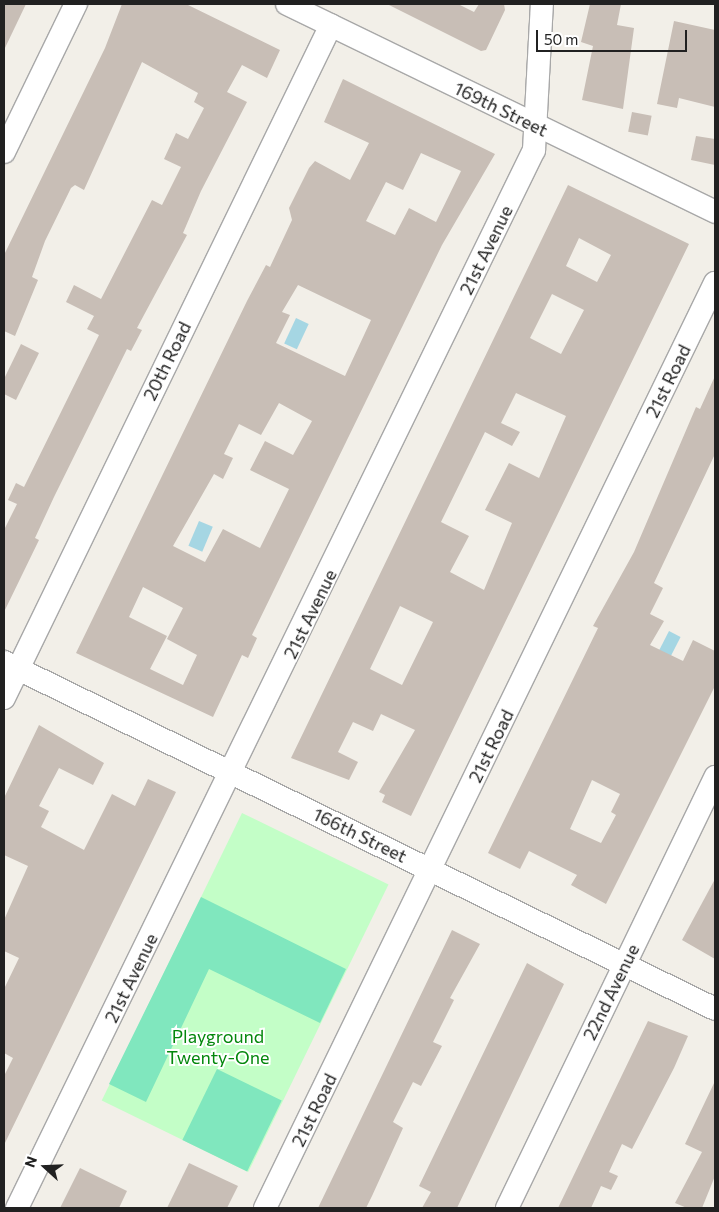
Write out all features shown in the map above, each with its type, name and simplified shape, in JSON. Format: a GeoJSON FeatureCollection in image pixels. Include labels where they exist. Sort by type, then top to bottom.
{"type":"FeatureCollection","features":[{"type":"Feature","properties":{"kind":"street"},"geometry":{"type":"LineString","coordinates":[[4,152],[76,4]]}},
{"type":"Feature","properties":{"kind":"street","name":"169th Street"},"geometry":{"type":"LineString","coordinates":[[287,4],[715,212]]}},
{"type":"Feature","properties":{"kind":"street","name":"21st Avenue"},"geometry":{"type":"LineString","coordinates":[[17,1208],[233,773],[534,150],[542,4]]}},
{"type":"Feature","properties":{"kind":"street","name":"20th Road"},"geometry":{"type":"LineString","coordinates":[[4,698],[11,665],[331,25]]}},
{"type":"Feature","properties":{"kind":"street","name":"21st Road"},"geometry":{"type":"LineString","coordinates":[[265,1208],[715,283]]}},
{"type":"Feature","properties":{"kind":"street","name":"166th Street"},"geometry":{"type":"LineString","coordinates":[[11,665],[715,1009]]}},
{"type":"Feature","properties":{"kind":"street","name":"22nd Avenue"},"geometry":{"type":"LineString","coordinates":[[507,1208],[715,777]]}},
{"type":"Feature","properties":{"kind":"green space","name":"Playground Twenty-One"},"geometry":{"type":"Polygon","coordinates":[[[242,813],[389,884],[248,1172],[102,1101],[242,813]]]}},
{"type":"Feature","properties":{"kind":"green space"},"geometry":{"type":"Polygon","coordinates":[[[201,897],[346,969],[320,1023],[209,969],[146,1102],[109,1084],[201,897]]]}},
{"type":"Feature","properties":{"kind":"green space"},"geometry":{"type":"Polygon","coordinates":[[[217,1069],[282,1101],[247,1172],[182,1140],[217,1069]]]}},
{"type":"Feature","properties":{"kind":"water"},"geometry":{"type":"Polygon","coordinates":[[[296,318],[309,324],[297,349],[284,343],[296,318]]]}},
{"type":"Feature","properties":{"kind":"water"},"geometry":{"type":"Polygon","coordinates":[[[199,521],[213,527],[202,552],[188,546],[199,521]]]}},
{"type":"Feature","properties":{"kind":"water"},"geometry":{"type":"Polygon","coordinates":[[[669,631],[681,637],[667,663],[656,657],[669,631]]]}},
{"type":"Feature","properties":{"kind":"building"},"geometry":{"type":"Polygon","coordinates":[[[4,4],[26,4],[4,50],[4,4]]]}},
{"type":"Feature","properties":{"kind":"building"},"geometry":{"type":"Polygon","coordinates":[[[122,4],[186,4],[280,50],[267,78],[242,65],[227,92],[247,102],[201,191],[183,233],[187,235],[137,328],[142,330],[131,351],[127,349],[54,497],[35,538],[39,540],[4,612],[4,530],[17,504],[8,500],[16,483],[24,487],[99,335],[87,329],[94,316],[66,302],[74,285],[101,299],[152,200],[162,205],[181,167],[164,159],[176,133],[188,139],[204,108],[194,102],[198,93],[142,62],[84,190],[75,185],[71,188],[45,241],[32,277],[38,280],[15,336],[4,331],[4,255],[105,48],[122,4]]]}},
{"type":"Feature","properties":{"kind":"building"},"geometry":{"type":"Polygon","coordinates":[[[387,4],[458,4],[474,12],[479,4],[504,4],[505,10],[486,50],[481,51],[387,4]]]}},
{"type":"Feature","properties":{"kind":"building"},"geometry":{"type":"Polygon","coordinates":[[[590,4],[621,4],[617,25],[634,28],[623,109],[582,100],[593,46],[581,42],[590,4]]]}},
{"type":"Feature","properties":{"kind":"building"},"geometry":{"type":"Polygon","coordinates":[[[674,21],[715,30],[715,107],[679,98],[677,108],[657,104],[674,21]]]}},
{"type":"Feature","properties":{"kind":"building"},"geometry":{"type":"Polygon","coordinates":[[[343,79],[495,154],[442,245],[252,635],[257,638],[248,658],[242,655],[213,717],[76,653],[247,301],[266,265],[270,267],[292,220],[289,208],[309,168],[315,161],[350,180],[369,143],[324,122],[343,79]],[[421,153],[403,190],[386,182],[366,221],[395,235],[409,208],[436,222],[461,171],[421,153]],[[298,285],[282,312],[290,315],[276,343],[345,376],[371,320],[298,285]],[[279,403],[261,435],[239,424],[224,454],[233,458],[223,479],[214,474],[173,546],[205,562],[223,529],[260,548],[289,489],[250,470],[265,441],[293,455],[312,421],[279,403]],[[143,587],[129,617],[167,636],[150,669],[183,685],[197,655],[167,639],[183,608],[143,587]]]}},
{"type":"Feature","properties":{"kind":"building"},"geometry":{"type":"Polygon","coordinates":[[[632,112],[652,116],[648,135],[628,132],[632,112]]]}},
{"type":"Feature","properties":{"kind":"building"},"geometry":{"type":"Polygon","coordinates":[[[696,136],[715,139],[715,165],[691,160],[696,136]]]}},
{"type":"Feature","properties":{"kind":"building"},"geometry":{"type":"Polygon","coordinates":[[[568,185],[689,244],[411,816],[382,802],[385,795],[379,792],[415,730],[381,714],[373,731],[353,722],[338,752],[358,762],[349,780],[291,758],[568,185]],[[579,238],[566,266],[597,282],[611,255],[579,238]],[[552,294],[530,338],[561,354],[584,310],[552,294]],[[516,393],[501,423],[520,432],[512,446],[485,432],[441,522],[469,536],[450,572],[484,590],[512,523],[485,510],[509,463],[539,478],[566,416],[516,393]],[[400,606],[370,669],[402,685],[433,622],[400,606]]]}},
{"type":"Feature","properties":{"kind":"building"},"geometry":{"type":"Polygon","coordinates":[[[21,344],[39,353],[16,400],[4,394],[4,379],[21,344]]]}},
{"type":"Feature","properties":{"kind":"building"},"geometry":{"type":"Polygon","coordinates":[[[715,376],[715,454],[654,583],[663,588],[650,614],[664,621],[650,645],[683,661],[693,640],[715,651],[715,686],[606,904],[571,885],[577,875],[529,851],[520,869],[488,853],[598,628],[593,626],[634,552],[696,407],[700,409],[715,376]],[[592,780],[570,829],[601,843],[616,815],[611,812],[620,794],[592,780]]]}},
{"type":"Feature","properties":{"kind":"building"},"geometry":{"type":"Polygon","coordinates":[[[39,725],[104,763],[93,785],[59,768],[39,806],[49,811],[41,827],[84,850],[112,794],[135,806],[148,779],[176,792],[4,1145],[4,1076],[13,1058],[4,1053],[4,989],[19,958],[4,951],[4,920],[28,866],[4,855],[4,798],[39,725]]]}},
{"type":"Feature","properties":{"kind":"building"},"geometry":{"type":"Polygon","coordinates":[[[715,879],[715,959],[682,940],[715,879]]]}},
{"type":"Feature","properties":{"kind":"building"},"geometry":{"type":"Polygon","coordinates":[[[452,930],[480,944],[450,998],[454,1000],[433,1042],[442,1046],[421,1086],[413,1082],[393,1122],[403,1128],[372,1196],[366,1208],[318,1208],[452,930]]]}},
{"type":"Feature","properties":{"kind":"building"},"geometry":{"type":"Polygon","coordinates":[[[527,963],[564,984],[457,1208],[422,1208],[431,1192],[419,1186],[527,963]]]}},
{"type":"Feature","properties":{"kind":"building"},"geometry":{"type":"Polygon","coordinates":[[[648,1021],[688,1036],[674,1068],[632,1149],[622,1144],[609,1172],[618,1176],[611,1190],[601,1186],[591,1208],[558,1208],[648,1021]]]}},
{"type":"Feature","properties":{"kind":"building"},"geometry":{"type":"Polygon","coordinates":[[[715,1081],[715,1176],[702,1208],[687,1208],[675,1203],[702,1152],[685,1144],[715,1081]]]}},
{"type":"Feature","properties":{"kind":"building"},"geometry":{"type":"Polygon","coordinates":[[[189,1163],[238,1186],[227,1208],[167,1208],[189,1163]]]}},
{"type":"Feature","properties":{"kind":"building"},"geometry":{"type":"Polygon","coordinates":[[[80,1168],[127,1191],[119,1208],[60,1208],[80,1168]]]}}]}
